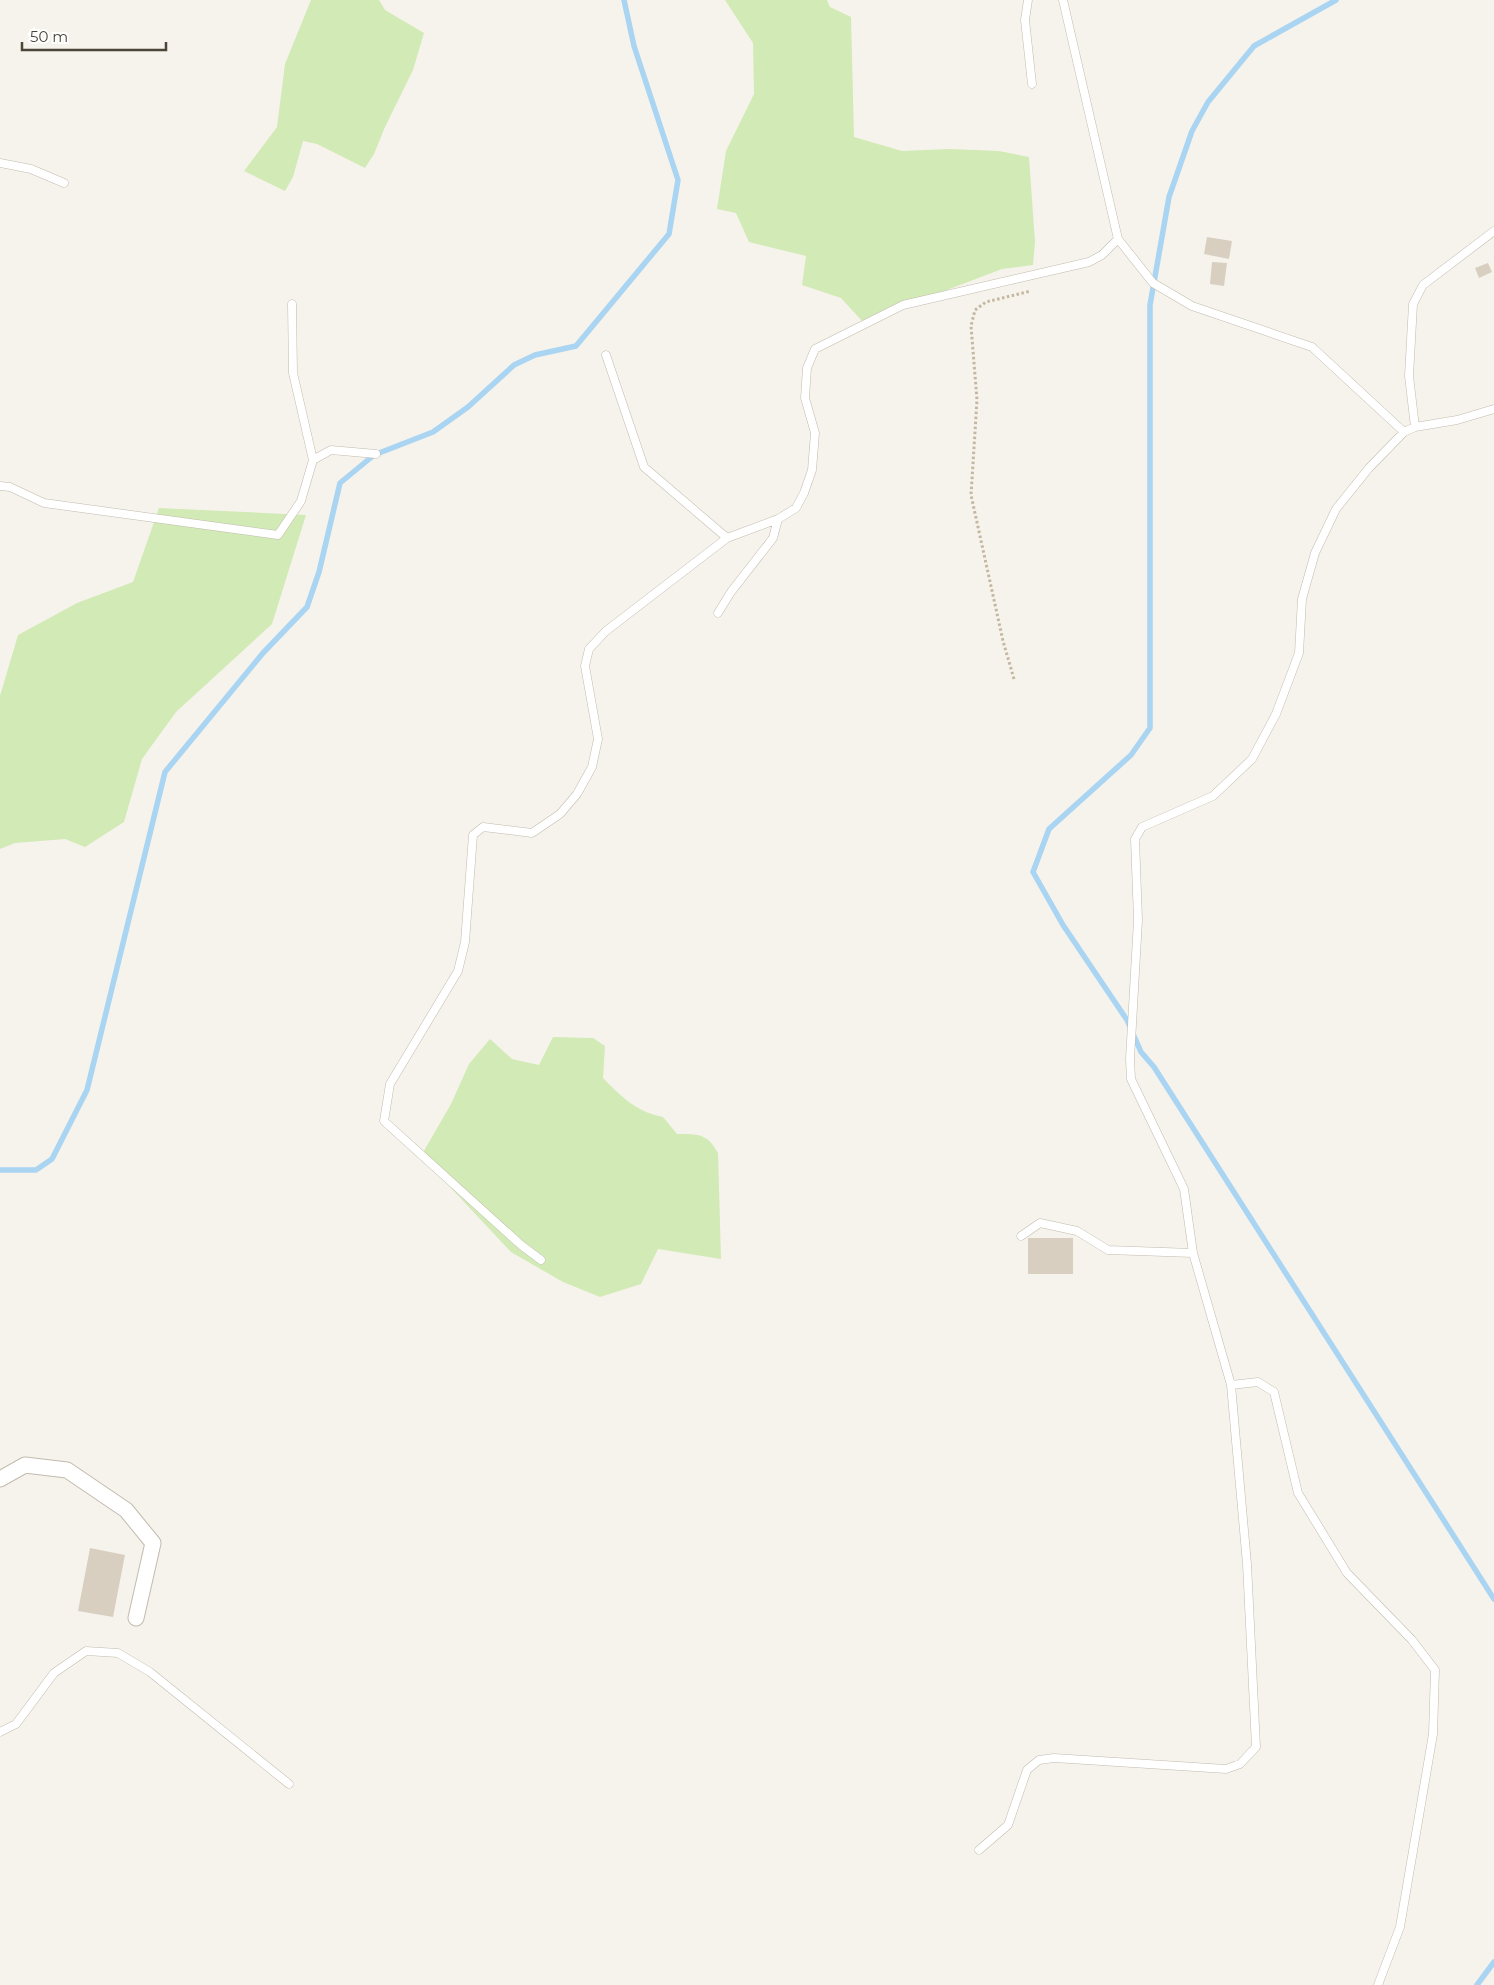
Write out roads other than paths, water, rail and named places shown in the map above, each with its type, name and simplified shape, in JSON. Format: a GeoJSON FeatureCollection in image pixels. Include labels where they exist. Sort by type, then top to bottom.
{"type":"FeatureCollection","features":[{"type":"Feature","properties":{"kind":"street"},"geometry":{"type":"LineString","coordinates":[[0,1479],[25,1465],[67,1470],[126,1510],[153,1543],[136,1618]]}},
{"type":"Feature","properties":{"kind":"lane"},"geometry":{"type":"LineString","coordinates":[[1028,0],[1025,20],[1032,84]]}},
{"type":"Feature","properties":{"kind":"lane"},"geometry":{"type":"LineString","coordinates":[[1063,0],[1118,239],[1153,283],[1192,306],[1312,347],[1404,432]]}},
{"type":"Feature","properties":{"kind":"lane"},"geometry":{"type":"LineString","coordinates":[[0,164],[31,170],[64,182]]}},
{"type":"Feature","properties":{"kind":"lane"},"geometry":{"type":"LineString","coordinates":[[1415,427],[1409,376],[1413,304],[1423,285],[1494,231]]}},
{"type":"Feature","properties":{"kind":"lane"},"geometry":{"type":"LineString","coordinates":[[541,1260],[521,1245],[384,1122],[390,1084],[458,971],[465,942],[473,835],[484,827],[532,832],[560,814],[577,794],[592,767],[598,739],[585,666],[589,649],[606,631],[727,538],[778,519],[796,508],[804,493],[812,470],[814,434],[805,398],[806,368],[815,349],[903,305],[1089,262],[1102,255],[1118,239]]}},
{"type":"Feature","properties":{"kind":"lane"},"geometry":{"type":"LineString","coordinates":[[0,486],[10,487],[44,503],[278,535],[301,501],[313,460],[294,373],[292,304]]}},
{"type":"Feature","properties":{"kind":"lane"},"geometry":{"type":"LineString","coordinates":[[606,355],[644,467],[727,538]]}},
{"type":"Feature","properties":{"kind":"lane"},"geometry":{"type":"LineString","coordinates":[[979,1850],[1008,1825],[1027,1770],[1039,1760],[1054,1758],[1226,1769],[1240,1764],[1256,1747],[1247,1564],[1231,1385],[1192,1254],[1184,1189],[1131,1079],[1130,1059],[1138,920],[1135,839],[1142,827],[1213,796],[1252,759],[1276,714],[1299,653],[1302,598],[1314,553],[1336,509],[1369,468],[1404,432],[1415,427],[1457,420],[1494,409]]}},
{"type":"Feature","properties":{"kind":"lane"},"geometry":{"type":"LineString","coordinates":[[313,460],[331,450],[376,454]]}},
{"type":"Feature","properties":{"kind":"lane"},"geometry":{"type":"LineString","coordinates":[[718,613],[731,592],[773,538],[778,519]]}},
{"type":"Feature","properties":{"kind":"lane"},"geometry":{"type":"LineString","coordinates":[[1021,1236],[1040,1223],[1077,1231],[1108,1250],[1192,1254]]}},
{"type":"Feature","properties":{"kind":"lane"},"geometry":{"type":"LineString","coordinates":[[1231,1385],[1258,1382],[1274,1392],[1298,1493],[1347,1573],[1412,1640],[1435,1670],[1433,1734],[1400,1927],[1378,1985]]}},
{"type":"Feature","properties":{"kind":"lane"},"geometry":{"type":"LineString","coordinates":[[0,1732],[16,1724],[54,1673],[86,1651],[118,1653],[150,1672],[289,1784]]}},
{"type":"Feature","properties":{"kind":"waterway"},"geometry":{"type":"LineString","coordinates":[[0,1170],[36,1170],[52,1159],[87,1090],[165,772],[263,653],[307,607],[319,572],[340,483],[374,455],[433,432],[468,407],[514,365],[535,355],[576,346],[669,234],[678,180],[634,46],[624,0]]}},
{"type":"Feature","properties":{"kind":"waterway"},"geometry":{"type":"LineString","coordinates":[[1336,0],[1254,46],[1208,102],[1192,131],[1169,197],[1150,305],[1150,728],[1131,755],[1049,829],[1033,872],[1063,925],[1127,1020],[1141,1052],[1154,1067],[1494,1599]]}},
{"type":"Feature","properties":{"kind":"waterway"},"geometry":{"type":"LineString","coordinates":[[1477,1985],[1494,1962]]}}]}
